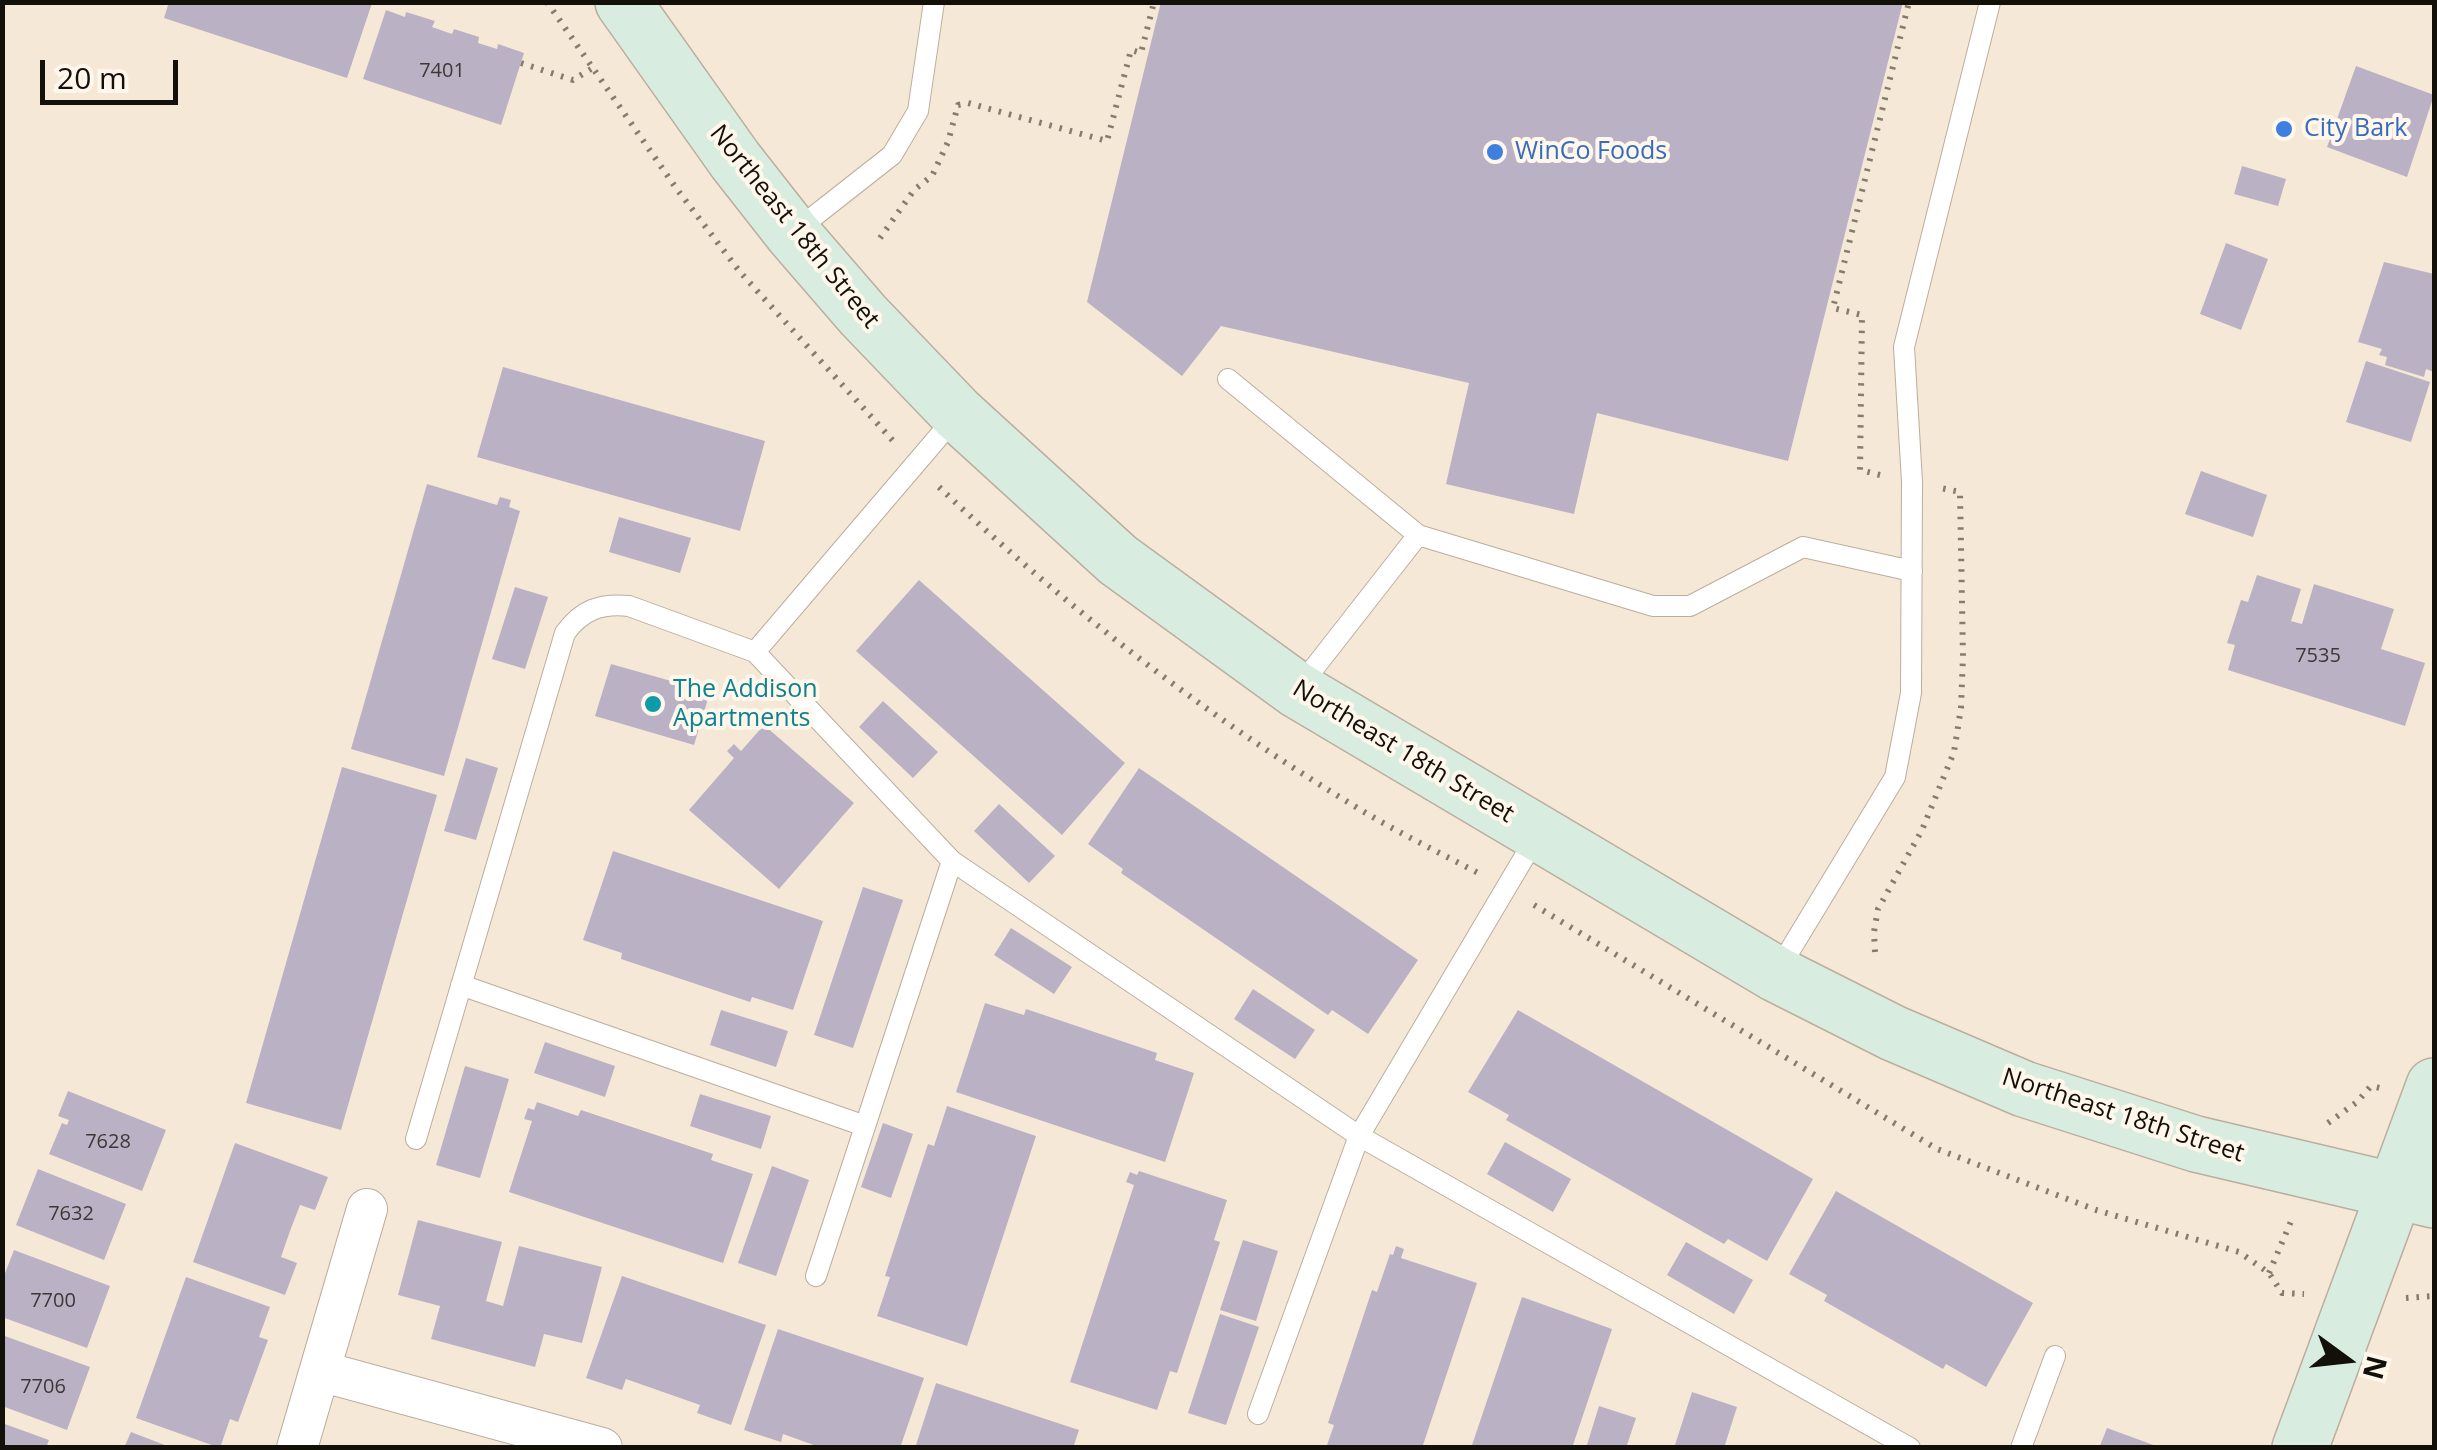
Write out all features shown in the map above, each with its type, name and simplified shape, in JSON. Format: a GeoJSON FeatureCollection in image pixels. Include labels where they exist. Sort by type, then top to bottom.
{"type":"FeatureCollection","features":[{"type":"Feature","properties":{"kind":"street","name":"Northeast 18th Street"},"geometry":{"type":"LineString","coordinates":[[623,2],[735,160],[793,234],[958,414],[1118,560],[1297,690],[1776,974],[1893,1033],[2024,1088],[2196,1144],[2414,1196]]}},
{"type":"Feature","properties":{"kind":"street"},"geometry":{"type":"LineString","coordinates":[[2300,1448],[2414,1196],[2434,1086]]}},
{"type":"Feature","properties":{"kind":"street"},"geometry":{"type":"LineString","coordinates":[[296,1448],[367,1209]]}},
{"type":"Feature","properties":{"kind":"street"},"geometry":{"type":"LineString","coordinates":[[320,1371],[602,1448]]}},
{"type":"Feature","properties":{"kind":"lane"},"geometry":{"type":"LineString","coordinates":[[793,234],[892,155],[918,111],[934,2]]}},
{"type":"Feature","properties":{"kind":"lane"},"geometry":{"type":"LineString","coordinates":[[1776,974],[1895,776],[1911,693],[1912,482],[1904,347],[1990,2]]}},
{"type":"Feature","properties":{"kind":"lane"},"geometry":{"type":"LineString","coordinates":[[1228,379],[1418,536],[1653,606],[1690,606],[1803,547],[1912,571]]}},
{"type":"Feature","properties":{"kind":"lane"},"geometry":{"type":"LineString","coordinates":[[755,652],[958,414]]}},
{"type":"Feature","properties":{"kind":"lane"},"geometry":{"type":"LineString","coordinates":[[1297,690],[1418,536]]}},
{"type":"Feature","properties":{"kind":"lane"},"geometry":{"type":"LineString","coordinates":[[416,1139],[565,633],[576,618],[592,608],[610,604],[629,606],[755,652],[952,861],[1360,1136],[1910,1448]]}},
{"type":"Feature","properties":{"kind":"lane"},"geometry":{"type":"LineString","coordinates":[[1258,1414],[1360,1136],[1538,834]]}},
{"type":"Feature","properties":{"kind":"lane"},"geometry":{"type":"LineString","coordinates":[[816,1276],[952,861]]}},
{"type":"Feature","properties":{"kind":"lane"},"geometry":{"type":"LineString","coordinates":[[461,985],[865,1126]]}},
{"type":"Feature","properties":{"kind":"lane"},"geometry":{"type":"LineString","coordinates":[[2021,1448],[2055,1356]]}},
{"type":"Feature","properties":{"kind":"path"},"geometry":{"type":"LineString","coordinates":[[880,238],[904,201],[932,176],[948,142],[958,105],[968,103],[1107,141],[1131,50],[1141,53],[1154,2]]}},
{"type":"Feature","properties":{"kind":"path"},"geometry":{"type":"LineString","coordinates":[[522,63],[573,80],[591,69]]}},
{"type":"Feature","properties":{"kind":"building"},"geometry":{"type":"Polygon","coordinates":[[[169,2],[372,3],[347,78],[164,18],[169,2]]]}},
{"type":"Feature","properties":{"kind":"building","name":"WinCo Foods"},"geometry":{"type":"Polygon","coordinates":[[[1161,2],[1903,2],[1788,461],[1597,413],[1574,514],[1446,484],[1469,383],[1221,326],[1182,376],[1087,302],[1161,2]]]}},
{"type":"Feature","properties":{"kind":"building"},"geometry":{"type":"Polygon","coordinates":[[[386,10],[435,21],[432,27],[479,37],[478,43],[497,49],[498,44],[524,53],[501,125],[363,79],[386,10]]]}},
{"type":"Feature","properties":{"kind":"building"},"geometry":{"type":"Polygon","coordinates":[[[2356,66],[2434,95],[2407,177],[2327,147],[2356,66]]]}},
{"type":"Feature","properties":{"kind":"building"},"geometry":{"type":"Polygon","coordinates":[[[2242,166],[2286,179],[2278,206],[2234,194],[2242,166]]]}},
{"type":"Feature","properties":{"kind":"building"},"geometry":{"type":"Polygon","coordinates":[[[2226,243],[2268,259],[2241,330],[2200,314],[2226,243]]]}},
{"type":"Feature","properties":{"kind":"building"},"geometry":{"type":"Polygon","coordinates":[[[2384,262],[2434,274],[2434,372],[2426,369],[2424,377],[2385,365],[2387,357],[2379,355],[2382,349],[2358,342],[2384,262]]]}},
{"type":"Feature","properties":{"kind":"building"},"geometry":{"type":"Polygon","coordinates":[[[2366,361],[2430,382],[2411,442],[2346,422],[2366,361]]]}},
{"type":"Feature","properties":{"kind":"building"},"geometry":{"type":"Polygon","coordinates":[[[503,367],[765,441],[740,531],[477,457],[503,367]]]}},
{"type":"Feature","properties":{"kind":"building"},"geometry":{"type":"Polygon","coordinates":[[[2201,471],[2267,495],[2253,537],[2185,514],[2201,471]]]}},
{"type":"Feature","properties":{"kind":"building"},"geometry":{"type":"Polygon","coordinates":[[[427,484],[497,505],[500,497],[511,500],[509,507],[520,511],[444,776],[351,749],[427,484]]]}},
{"type":"Feature","properties":{"kind":"building"},"geometry":{"type":"Polygon","coordinates":[[[619,517],[691,538],[680,573],[609,552],[619,517]]]}},
{"type":"Feature","properties":{"kind":"building"},"geometry":{"type":"Polygon","coordinates":[[[2257,575],[2301,589],[2291,621],[2302,624],[2314,584],[2394,609],[2381,649],[2425,663],[2405,726],[2228,670],[2235,645],[2227,643],[2241,600],[2248,602],[2257,575]]]}},
{"type":"Feature","properties":{"kind":"building"},"geometry":{"type":"Polygon","coordinates":[[[919,580],[1125,763],[1062,835],[856,651],[919,580]]]}},
{"type":"Feature","properties":{"kind":"building"},"geometry":{"type":"Polygon","coordinates":[[[515,587],[548,597],[525,669],[492,659],[515,587]]]}},
{"type":"Feature","properties":{"kind":"building","name":"The Addison Apartments"},"geometry":{"type":"Polygon","coordinates":[[[611,664],[710,692],[694,745],[595,716],[611,664]]]}},
{"type":"Feature","properties":{"kind":"building"},"geometry":{"type":"Polygon","coordinates":[[[883,701],[938,752],[913,778],[859,727],[883,701]]]}},
{"type":"Feature","properties":{"kind":"building"},"geometry":{"type":"Polygon","coordinates":[[[764,725],[854,803],[779,889],[689,810],[734,758],[727,751],[734,744],[741,751],[764,725]]]}},
{"type":"Feature","properties":{"kind":"building"},"geometry":{"type":"Polygon","coordinates":[[[466,758],[498,768],[476,840],[444,831],[466,758]]]}},
{"type":"Feature","properties":{"kind":"building"},"geometry":{"type":"Polygon","coordinates":[[[342,767],[437,795],[341,1130],[246,1103],[342,767]]]}},
{"type":"Feature","properties":{"kind":"building"},"geometry":{"type":"Polygon","coordinates":[[[1139,768],[1418,960],[1368,1034],[1332,1010],[1328,1015],[1121,873],[1123,869],[1088,844],[1139,768]]]}},
{"type":"Feature","properties":{"kind":"building"},"geometry":{"type":"Polygon","coordinates":[[[999,804],[1055,856],[1029,883],[974,831],[999,804]]]}},
{"type":"Feature","properties":{"kind":"building"},"geometry":{"type":"Polygon","coordinates":[[[613,851],[823,921],[793,1010],[752,997],[750,1002],[621,959],[622,953],[583,940],[613,851]]]}},
{"type":"Feature","properties":{"kind":"building"},"geometry":{"type":"Polygon","coordinates":[[[863,887],[903,900],[853,1048],[814,1035],[863,887]]]}},
{"type":"Feature","properties":{"kind":"building"},"geometry":{"type":"Polygon","coordinates":[[[1011,928],[1072,967],[1054,994],[994,955],[1011,928]]]}},
{"type":"Feature","properties":{"kind":"building"},"geometry":{"type":"Polygon","coordinates":[[[1253,989],[1315,1030],[1295,1059],[1234,1019],[1253,989]]]}},
{"type":"Feature","properties":{"kind":"building"},"geometry":{"type":"Polygon","coordinates":[[[985,1003],[1024,1015],[1026,1009],[1157,1053],[1155,1060],[1194,1073],[1165,1162],[956,1092],[985,1003]]]}},
{"type":"Feature","properties":{"kind":"building"},"geometry":{"type":"Polygon","coordinates":[[[721,1010],[788,1031],[776,1067],[710,1045],[721,1010]]]}},
{"type":"Feature","properties":{"kind":"building"},"geometry":{"type":"Polygon","coordinates":[[[1518,1010],[1813,1179],[1767,1261],[1728,1239],[1724,1244],[1506,1120],[1509,1115],[1468,1092],[1518,1010]]]}},
{"type":"Feature","properties":{"kind":"building"},"geometry":{"type":"Polygon","coordinates":[[[545,1042],[615,1066],[605,1097],[534,1073],[545,1042]]]}},
{"type":"Feature","properties":{"kind":"building"},"geometry":{"type":"Polygon","coordinates":[[[465,1066],[509,1079],[480,1178],[436,1165],[465,1066]]]}},
{"type":"Feature","properties":{"kind":"building"},"geometry":{"type":"Polygon","coordinates":[[[68,1091],[166,1130],[142,1191],[49,1154],[62,1123],[67,1125],[69,1120],[58,1116],[68,1091]]]}},
{"type":"Feature","properties":{"kind":"building"},"geometry":{"type":"Polygon","coordinates":[[[700,1094],[771,1116],[761,1149],[690,1126],[700,1094]]]}},
{"type":"Feature","properties":{"kind":"building"},"geometry":{"type":"Polygon","coordinates":[[[537,1102],[578,1116],[581,1110],[713,1154],[711,1160],[753,1174],[723,1263],[509,1192],[532,1121],[524,1119],[528,1108],[534,1110],[537,1102]]]}},
{"type":"Feature","properties":{"kind":"building"},"geometry":{"type":"Polygon","coordinates":[[[947,1106],[1036,1136],[967,1346],[877,1316],[890,1277],[885,1276],[928,1144],[934,1146],[947,1106]]]}},
{"type":"Feature","properties":{"kind":"building"},"geometry":{"type":"Polygon","coordinates":[[[883,1123],[913,1134],[891,1198],[861,1187],[883,1123]]]}},
{"type":"Feature","properties":{"kind":"building"},"geometry":{"type":"Polygon","coordinates":[[[1505,1142],[1571,1179],[1553,1212],[1487,1174],[1505,1142]]]}},
{"type":"Feature","properties":{"kind":"building"},"geometry":{"type":"Polygon","coordinates":[[[235,1143],[328,1177],[315,1210],[300,1205],[290,1231],[281,1257],[297,1263],[285,1295],[193,1262],[235,1143]]]}},
{"type":"Feature","properties":{"kind":"building"},"geometry":{"type":"Polygon","coordinates":[[[772,1166],[809,1180],[776,1276],[738,1263],[772,1166]]]}},
{"type":"Feature","properties":{"kind":"building"},"geometry":{"type":"Polygon","coordinates":[[[38,1169],[126,1204],[104,1260],[16,1225],[38,1169]]]}},
{"type":"Feature","properties":{"kind":"building"},"geometry":{"type":"Polygon","coordinates":[[[1139,1171],[1227,1200],[1214,1240],[1220,1242],[1177,1373],[1170,1371],[1157,1410],[1070,1382],[1134,1185],[1126,1182],[1130,1172],[1137,1175],[1139,1171]]]}},
{"type":"Feature","properties":{"kind":"building"},"geometry":{"type":"Polygon","coordinates":[[[1836,1191],[2033,1303],[1986,1387],[1946,1364],[1943,1369],[1824,1301],[1827,1295],[1789,1274],[1836,1191]]]}},
{"type":"Feature","properties":{"kind":"building"},"geometry":{"type":"Polygon","coordinates":[[[418,1220],[502,1242],[486,1301],[503,1306],[519,1246],[602,1267],[582,1343],[544,1334],[535,1367],[431,1339],[440,1306],[398,1295],[418,1220]]]}},
{"type":"Feature","properties":{"kind":"building"},"geometry":{"type":"Polygon","coordinates":[[[1243,1240],[1278,1251],[1256,1321],[1220,1310],[1243,1240]]]}},
{"type":"Feature","properties":{"kind":"building"},"geometry":{"type":"Polygon","coordinates":[[[1686,1242],[1753,1280],[1734,1314],[1667,1275],[1686,1242]]]}},
{"type":"Feature","properties":{"kind":"building"},"geometry":{"type":"Polygon","coordinates":[[[1396,1246],[1404,1249],[1401,1258],[1477,1283],[1422,1448],[1326,1448],[1334,1425],[1328,1423],[1372,1290],[1377,1292],[1396,1246]]]}},
{"type":"Feature","properties":{"kind":"building"},"geometry":{"type":"Polygon","coordinates":[[[14,1250],[110,1286],[87,1348],[2,1317],[2,1281],[14,1250]]]}},
{"type":"Feature","properties":{"kind":"building"},"geometry":{"type":"Polygon","coordinates":[[[622,1276],[766,1325],[731,1425],[697,1413],[700,1405],[626,1379],[622,1390],[586,1378],[622,1276]]]}},
{"type":"Feature","properties":{"kind":"building"},"geometry":{"type":"Polygon","coordinates":[[[186,1277],[270,1307],[259,1337],[268,1340],[238,1422],[230,1419],[220,1448],[136,1418],[186,1277]]]}},
{"type":"Feature","properties":{"kind":"building"},"geometry":{"type":"Polygon","coordinates":[[[1522,1297],[1612,1329],[1572,1448],[1471,1448],[1522,1297]]]}},
{"type":"Feature","properties":{"kind":"building"},"geometry":{"type":"Polygon","coordinates":[[[1220,1314],[1259,1327],[1226,1425],[1188,1413],[1220,1314]]]}},
{"type":"Feature","properties":{"kind":"building"},"geometry":{"type":"Polygon","coordinates":[[[778,1329],[924,1378],[900,1448],[822,1448],[783,1434],[781,1442],[744,1430],[778,1329]]]}},
{"type":"Feature","properties":{"kind":"building"},"geometry":{"type":"Polygon","coordinates":[[[2,1335],[90,1367],[67,1430],[2,1406],[2,1335]]]}},
{"type":"Feature","properties":{"kind":"building"},"geometry":{"type":"Polygon","coordinates":[[[936,1383],[1079,1430],[1073,1448],[915,1448],[936,1383]]]}},
{"type":"Feature","properties":{"kind":"building"},"geometry":{"type":"Polygon","coordinates":[[[1692,1392],[1737,1407],[1724,1448],[1674,1448],[1692,1392]]]}},
{"type":"Feature","properties":{"kind":"building"},"geometry":{"type":"Polygon","coordinates":[[[1599,1406],[1636,1418],[1626,1448],[1586,1448],[1599,1406]]]}},
{"type":"Feature","properties":{"kind":"building"},"geometry":{"type":"Polygon","coordinates":[[[2,1423],[49,1440],[46,1448],[2,1448],[2,1423]]]}},
{"type":"Feature","properties":{"kind":"building"},"geometry":{"type":"Polygon","coordinates":[[[2107,1428],[2159,1447],[2159,1448],[2099,1448],[2107,1428]]]}},
{"type":"Feature","properties":{"kind":"building"},"geometry":{"type":"Polygon","coordinates":[[[131,1432],[170,1447],[170,1448],[124,1448],[131,1432]]]}},
{"type":"Feature","properties":{"kind":"place","name":"City Bark"},"geometry":{"type":"Point","coordinates":[2284,129]}},
{"type":"Feature","properties":{"kind":"place","name":"WinCo Foods"},"geometry":{"type":"Point","coordinates":[1495,152]}},
{"type":"Feature","properties":{"kind":"place","name":"The Addison Apartments"},"geometry":{"type":"Point","coordinates":[653,704]}}]}
